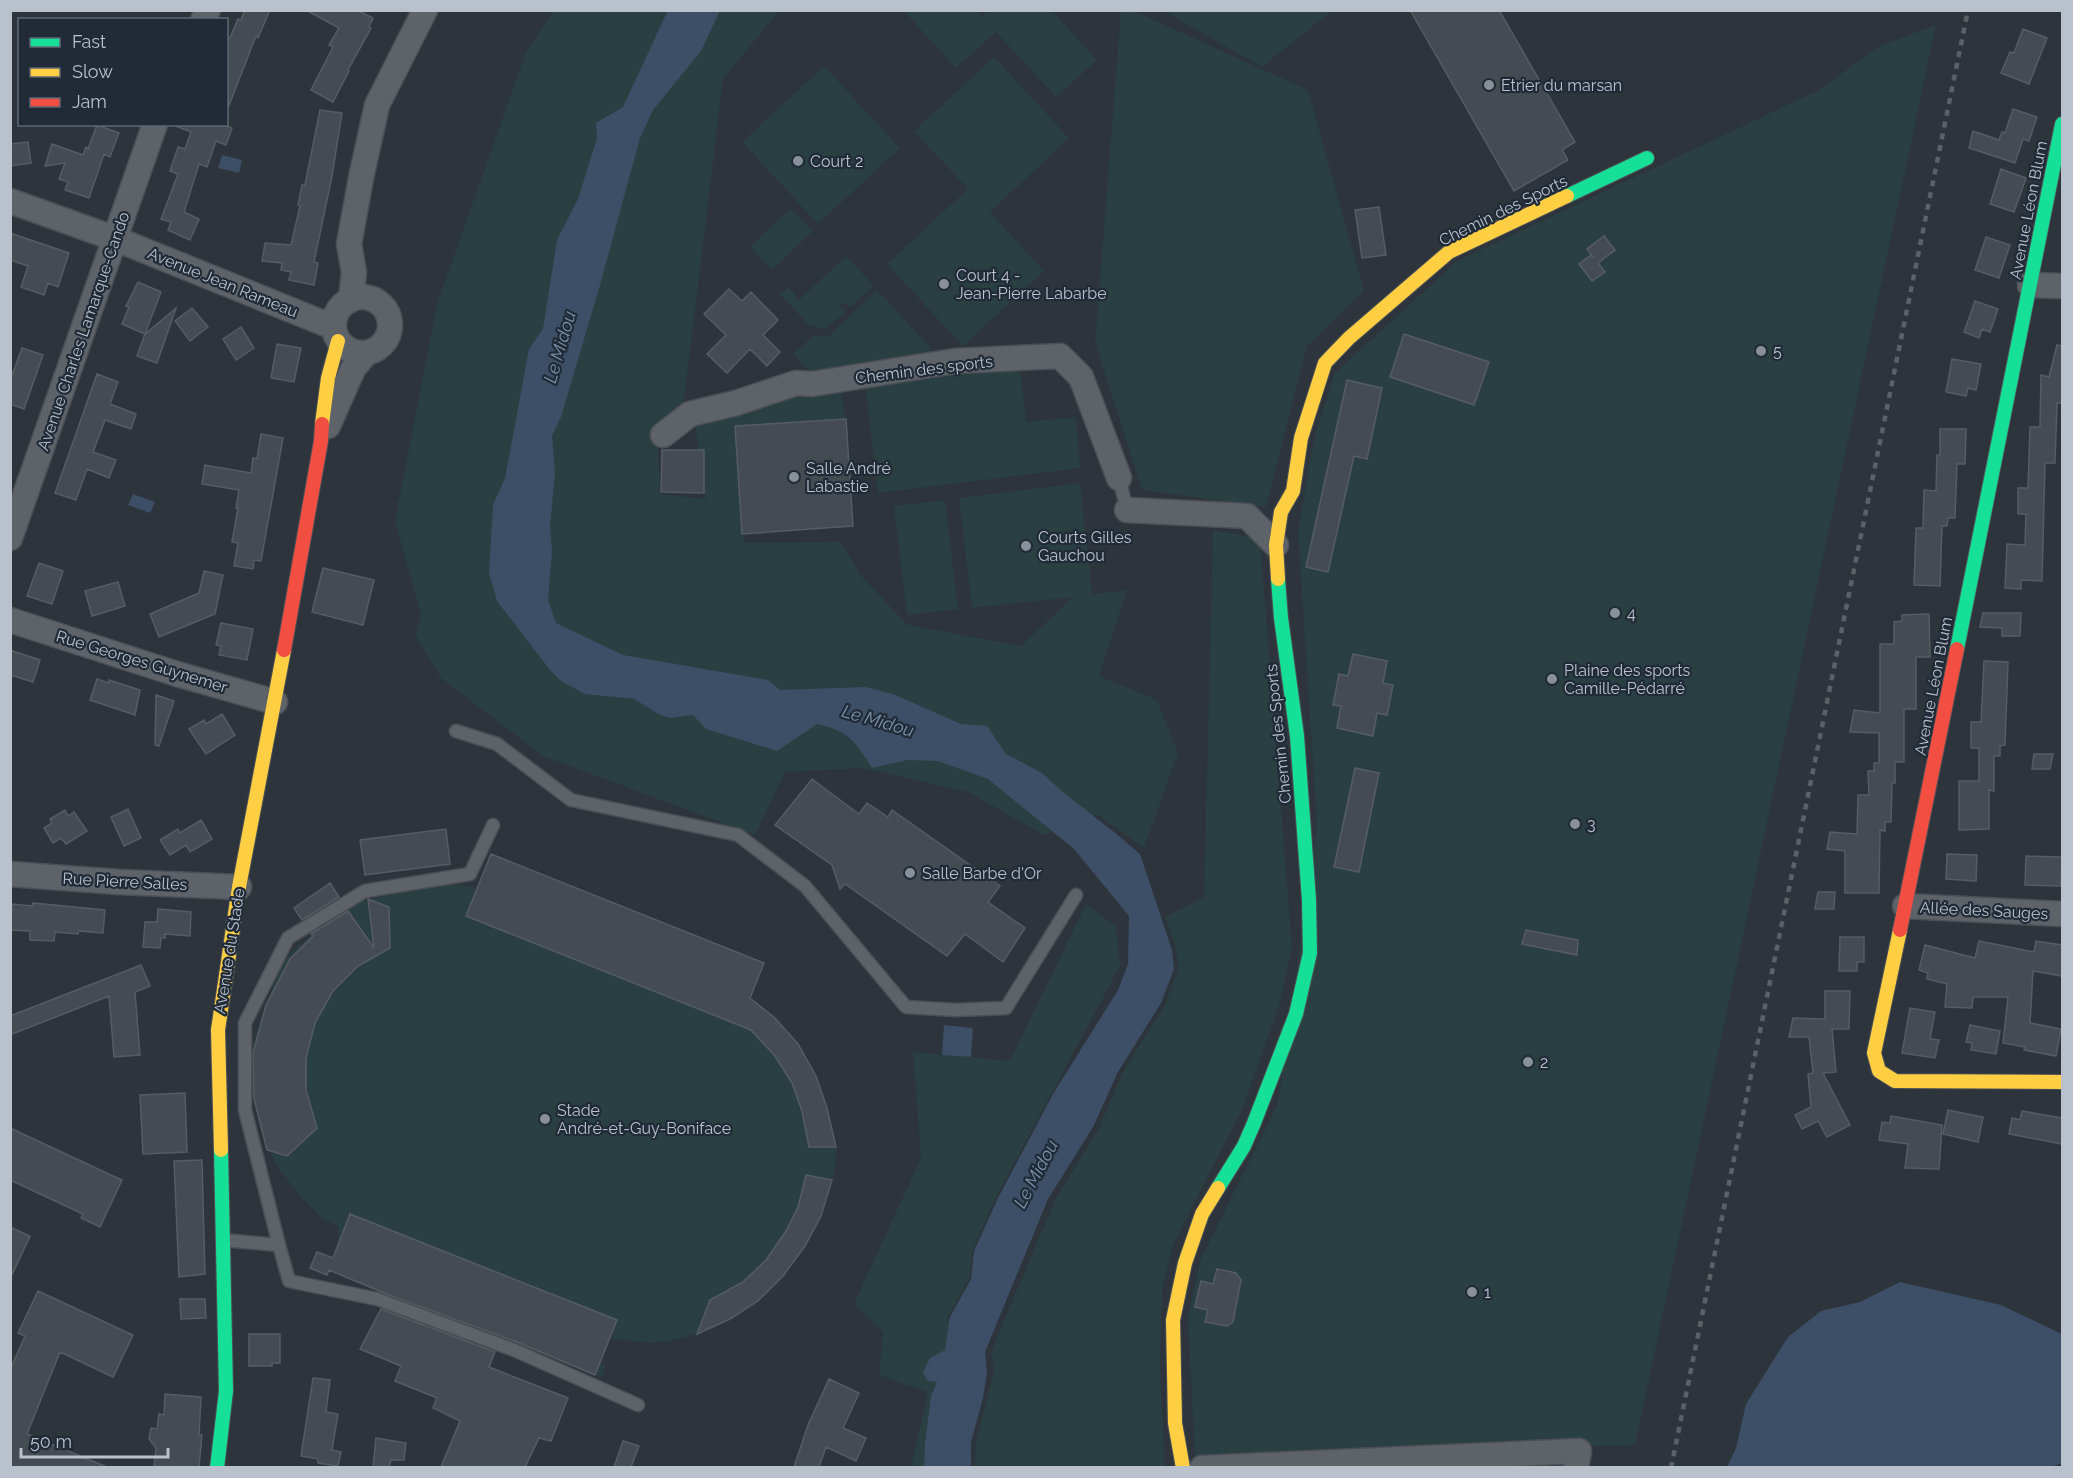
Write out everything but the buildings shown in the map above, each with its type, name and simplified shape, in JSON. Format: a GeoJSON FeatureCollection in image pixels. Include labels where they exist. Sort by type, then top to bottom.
{"type":"FeatureCollection","features":[{"type":"Feature","properties":{"kind":"street"},"geometry":{"type":"LineString","coordinates":[[351,300],[354,272],[349,244],[377,105],[425,10]]}},
{"type":"Feature","properties":{"kind":"street","name":"Avenue Léon Blum"},"geometry":{"type":"LineString","coordinates":[[2062,124],[1874,1053],[1879,1071],[1895,1081],[2062,1082]]}},
{"type":"Feature","properties":{"kind":"street","name":"Avenue Charles Lamarque-Cando"},"geometry":{"type":"LineString","coordinates":[[10,538],[154,126]]}},
{"type":"Feature","properties":{"kind":"street","name":"Chemin des Sports"},"geometry":{"type":"LineString","coordinates":[[1183,1467],[1175,1423],[1173,1320],[1185,1263],[1202,1214],[1244,1146],[1254,1123],[1296,1014],[1310,953],[1309,900],[1297,736],[1281,618],[1276,545],[1281,512],[1293,491],[1301,438],[1325,363],[1349,338],[1449,252],[1647,158]]}},
{"type":"Feature","properties":{"kind":"street","name":"Avenue Jean Rameau"},"geometry":{"type":"LineString","coordinates":[[10,201],[116,239],[336,334]]}},
{"type":"Feature","properties":{"kind":"street"},"geometry":{"type":"LineString","coordinates":[[2030,285],[2062,286]]}},
{"type":"Feature","properties":{"kind":"street"},"geometry":{"type":"LineString","coordinates":[[357,297],[372,298],[386,309],[390,317],[391,326],[388,338],[376,350],[366,354],[350,351],[336,334],[338,310],[344,303],[351,300],[357,297]]}},
{"type":"Feature","properties":{"kind":"street","name":"Avenue du Stade"},"geometry":{"type":"LineString","coordinates":[[217,1467],[226,1390],[218,1030],[239,887],[275,702],[321,441],[323,403],[336,334]]}},
{"type":"Feature","properties":{"kind":"street","name":"Avenue du Stade"},"geometry":{"type":"LineString","coordinates":[[321,441],[353,369],[366,354]]}},
{"type":"Feature","properties":{"kind":"street","name":"Chemin des sports"},"geometry":{"type":"LineString","coordinates":[[663,435],[690,414],[736,403],[796,383],[812,384],[955,361],[1060,356],[1081,377],[1119,478]]}},
{"type":"Feature","properties":{"kind":"street"},"geometry":{"type":"LineString","coordinates":[[1127,510],[1247,516],[1276,545]]}},
{"type":"Feature","properties":{"kind":"street","name":"Rue Georges Guynemer"},"geometry":{"type":"LineString","coordinates":[[10,620],[177,674],[275,702]]}},
{"type":"Feature","properties":{"kind":"street","name":"Rue Pierre Salles"},"geometry":{"type":"LineString","coordinates":[[10,874],[119,882],[239,887]]}},
{"type":"Feature","properties":{"kind":"street","name":"Allée des Sauges"},"geometry":{"type":"LineString","coordinates":[[1905,906],[2062,914]]}},
{"type":"Feature","properties":{"kind":"street"},"geometry":{"type":"LineString","coordinates":[[1202,1467],[1579,1451],[1576,1467]]}},
{"type":"Feature","properties":{"kind":"lane"},"geometry":{"type":"LineString","coordinates":[[1119,478],[1127,510]]}},
{"type":"Feature","properties":{"kind":"lane"},"geometry":{"type":"LineString","coordinates":[[456,731],[497,744],[571,800],[738,835],[805,886],[906,1007],[956,1010],[1006,1008],[1076,895]]}},
{"type":"Feature","properties":{"kind":"lane"},"geometry":{"type":"LineString","coordinates":[[493,825],[470,874],[365,891],[288,938],[244,1023],[245,1110],[289,1281],[377,1299],[514,1350],[638,1405]]}},
{"type":"Feature","properties":{"kind":"lane"},"geometry":{"type":"LineString","coordinates":[[222,1240],[279,1245]]}},
{"type":"Feature","properties":{"kind":"green space"},"geometry":{"type":"Polygon","coordinates":[[[553,11],[779,11],[723,79],[684,401],[658,444],[660,494],[706,499],[704,451],[698,449],[695,419],[800,391],[840,388],[846,419],[735,428],[744,543],[841,542],[861,576],[908,625],[1021,646],[1073,597],[972,608],[959,498],[1080,483],[1092,594],[1127,590],[1099,676],[1157,700],[1178,753],[1144,848],[1097,814],[1044,835],[968,792],[862,768],[785,772],[755,835],[543,756],[441,678],[415,634],[421,614],[395,521],[437,304],[526,52],[553,11]]]}},
{"type":"Feature","properties":{"kind":"green space"},"geometry":{"type":"Polygon","coordinates":[[[904,11],[977,11],[982,16],[988,11],[1052,11],[1097,60],[1056,97],[996,32],[956,68],[904,11]]]}},
{"type":"Feature","properties":{"kind":"green space"},"geometry":{"type":"Polygon","coordinates":[[[1121,11],[1134,11],[1308,90],[1364,291],[1307,346],[1266,507],[1142,490],[1095,342],[1121,11]]]}},
{"type":"Feature","properties":{"kind":"green space"},"geometry":{"type":"Polygon","coordinates":[[[1164,11],[1332,11],[1262,67],[1164,11]]]}},
{"type":"Feature","properties":{"kind":"green space","name":"Plaine des sports Camille-Pédarré"},"geometry":{"type":"Polygon","coordinates":[[[1936,25],[1635,1445],[1195,1458],[1188,1317],[1200,1261],[1278,1104],[1317,826],[1298,531],[1313,443],[1334,374],[1457,261],[1819,90],[1878,47],[1936,25]]]}},
{"type":"Feature","properties":{"kind":"green space"},"geometry":{"type":"Polygon","coordinates":[[[994,57],[1069,138],[990,212],[1044,271],[963,346],[887,264],[968,189],[914,131],[994,57]]]}},
{"type":"Feature","properties":{"kind":"green space"},"geometry":{"type":"Polygon","coordinates":[[[824,66],[900,148],[818,224],[742,142],[824,66]]]}},
{"type":"Feature","properties":{"kind":"green space"},"geometry":{"type":"Polygon","coordinates":[[[791,208],[813,231],[772,270],[750,247],[791,208]]]}},
{"type":"Feature","properties":{"kind":"green space"},"geometry":{"type":"Polygon","coordinates":[[[846,256],[874,286],[850,307],[844,302],[840,306],[846,312],[825,329],[808,324],[779,294],[789,287],[799,300],[846,256]]]}},
{"type":"Feature","properties":{"kind":"green space"},"geometry":{"type":"Polygon","coordinates":[[[877,290],[929,346],[932,354],[811,373],[793,354],[814,335],[829,336],[877,290]]]}},
{"type":"Feature","properties":{"kind":"green space"},"geometry":{"type":"Polygon","coordinates":[[[1020,365],[1026,422],[1076,417],[1080,468],[878,493],[865,383],[1020,365]]]}},
{"type":"Feature","properties":{"kind":"green space"},"geometry":{"type":"Polygon","coordinates":[[[945,500],[958,609],[907,615],[894,506],[945,500]]]}},
{"type":"Feature","properties":{"kind":"green space"},"geometry":{"type":"Polygon","coordinates":[[[1213,530],[1260,539],[1292,948],[1279,1006],[1244,1105],[1173,1245],[1162,1290],[1160,1371],[1165,1467],[975,1468],[976,1442],[994,1371],[991,1352],[1055,1200],[1099,1128],[1123,1072],[1165,1005],[1178,969],[1176,948],[1165,917],[1204,897],[1213,530]]]}},
{"type":"Feature","properties":{"kind":"green space","name":"Stade André-et-Guy-Boniface"},"geometry":{"type":"Polygon","coordinates":[[[491,854],[764,963],[750,998],[779,1024],[811,1067],[825,1101],[835,1141],[832,1181],[821,1217],[803,1250],[779,1279],[732,1317],[700,1333],[654,1343],[610,1338],[600,1363],[606,1366],[601,1378],[329,1270],[310,1268],[317,1252],[333,1258],[337,1249],[339,1226],[324,1220],[299,1195],[276,1164],[262,1130],[263,1049],[252,1045],[281,965],[294,949],[363,897],[366,901],[407,889],[435,885],[463,885],[477,888],[491,854]]]}},
{"type":"Feature","properties":{"kind":"green space"},"geometry":{"type":"Polygon","coordinates":[[[1086,904],[1116,926],[1120,966],[996,1197],[973,1250],[969,1279],[948,1317],[955,1335],[945,1467],[911,1467],[928,1392],[879,1375],[883,1332],[854,1304],[921,1158],[913,1052],[1010,1061],[1086,904]]]}},
{"type":"Feature","properties":{"kind":"water","name":"Le Midou"},"geometry":{"type":"Polygon","coordinates":[[[668,10],[720,11],[701,51],[653,110],[640,138],[600,285],[561,417],[552,436],[555,474],[550,526],[552,551],[548,600],[556,623],[623,655],[768,680],[780,690],[865,687],[893,694],[961,724],[987,726],[1006,754],[1042,773],[1140,854],[1172,950],[1174,969],[1161,1003],[1118,1072],[1093,1127],[1048,1199],[985,1352],[987,1373],[971,1442],[971,1467],[924,1467],[931,1396],[937,1382],[928,1381],[923,1373],[930,1358],[945,1350],[950,1317],[971,1279],[974,1251],[998,1198],[1053,1094],[1118,990],[1128,964],[1129,916],[1074,849],[988,779],[938,761],[908,760],[872,768],[850,738],[837,730],[817,724],[777,751],[706,729],[693,715],[671,718],[660,715],[634,699],[585,694],[561,681],[550,670],[497,601],[489,573],[493,505],[505,478],[529,349],[543,329],[557,240],[578,199],[597,138],[596,123],[623,107],[668,10]]]}},
{"type":"Feature","properties":{"kind":"water"},"geometry":{"type":"Polygon","coordinates":[[[222,155],[242,160],[239,173],[218,168],[222,155]]]}},
{"type":"Feature","properties":{"kind":"water"},"geometry":{"type":"Polygon","coordinates":[[[133,494],[155,502],[150,513],[128,505],[133,494]]]}},
{"type":"Feature","properties":{"kind":"water"},"geometry":{"type":"Polygon","coordinates":[[[944,1025],[973,1028],[971,1057],[942,1055],[944,1025]]]}},
{"type":"Feature","properties":{"kind":"water"},"geometry":{"type":"Polygon","coordinates":[[[1900,1282],[2001,1305],[2062,1334],[2062,1463],[2048,1468],[1727,1467],[1736,1448],[1746,1404],[1788,1337],[1821,1311],[1860,1302],[1900,1282]]]}},
{"type":"Feature","properties":{"kind":"railway"},"geometry":{"type":"LineString","coordinates":[[1671,1468],[1968,10]]}},
{"type":"Feature","properties":{"kind":"traffic: fast"},"geometry":{"type":"LineString","coordinates":[[1957,649],[2062,124]]}},
{"type":"Feature","properties":{"kind":"traffic: fast"},"geometry":{"type":"LineString","coordinates":[[1567,196],[1647,158]]}},
{"type":"Feature","properties":{"kind":"traffic: fast"},"geometry":{"type":"LineString","coordinates":[[1218,1188],[1244,1146],[1254,1123],[1296,1014],[1310,953],[1309,900],[1297,736],[1278,579]]}},
{"type":"Feature","properties":{"kind":"traffic: fast"},"geometry":{"type":"LineString","coordinates":[[217,1468],[226,1391],[221,1150]]}},
{"type":"Feature","properties":{"kind":"traffic: slow"},"geometry":{"type":"LineString","coordinates":[[1278,579],[1276,545],[1281,512],[1293,491],[1301,438],[1325,363],[1349,338],[1449,252],[1567,196]]}},
{"type":"Feature","properties":{"kind":"traffic: slow"},"geometry":{"type":"LineString","coordinates":[[322,424],[328,378],[338,341]]}},
{"type":"Feature","properties":{"kind":"traffic: slow"},"geometry":{"type":"LineString","coordinates":[[221,1150],[218,1030],[239,887],[284,650]]}},
{"type":"Feature","properties":{"kind":"traffic: slow"},"geometry":{"type":"LineString","coordinates":[[1900,930],[1874,1053],[1879,1071],[1895,1081],[2062,1082]]}},
{"type":"Feature","properties":{"kind":"traffic: slow"},"geometry":{"type":"LineString","coordinates":[[1183,1468],[1175,1423],[1173,1320],[1185,1263],[1202,1214],[1218,1188]]}},
{"type":"Feature","properties":{"kind":"traffic: jam"},"geometry":{"type":"LineString","coordinates":[[284,650],[321,441],[322,424]]}},
{"type":"Feature","properties":{"kind":"traffic: jam"},"geometry":{"type":"LineString","coordinates":[[1900,930],[1957,649]]}},
{"type":"Feature","properties":{"kind":"place","name":"Etrier du marsan"},"geometry":{"type":"Point","coordinates":[1489,85]}},
{"type":"Feature","properties":{"kind":"place","name":"Court 2"},"geometry":{"type":"Point","coordinates":[798,161]}},
{"type":"Feature","properties":{"kind":"place","name":"Court 4 - Jean-Pierre Labarbe"},"geometry":{"type":"Point","coordinates":[944,284]}},
{"type":"Feature","properties":{"kind":"place","name":"5"},"geometry":{"type":"Point","coordinates":[1761,351]}},
{"type":"Feature","properties":{"kind":"place","name":"Salle André Labastie"},"geometry":{"type":"Point","coordinates":[794,477]}},
{"type":"Feature","properties":{"kind":"place","name":"Courts Gilles Gauchou"},"geometry":{"type":"Point","coordinates":[1026,546]}},
{"type":"Feature","properties":{"kind":"place","name":"4"},"geometry":{"type":"Point","coordinates":[1615,613]}},
{"type":"Feature","properties":{"kind":"place","name":"Plaine des sports Camille-Pédarré"},"geometry":{"type":"Point","coordinates":[1552,679]}},
{"type":"Feature","properties":{"kind":"place","name":"3"},"geometry":{"type":"Point","coordinates":[1575,824]}},
{"type":"Feature","properties":{"kind":"place","name":"Salle Barbe d'Or"},"geometry":{"type":"Point","coordinates":[910,873]}},
{"type":"Feature","properties":{"kind":"place","name":"2"},"geometry":{"type":"Point","coordinates":[1528,1062]}},
{"type":"Feature","properties":{"kind":"place","name":"Stade André-et-Guy-Boniface"},"geometry":{"type":"Point","coordinates":[545,1119]}},
{"type":"Feature","properties":{"kind":"place","name":"1"},"geometry":{"type":"Point","coordinates":[1472,1292]}}]}
